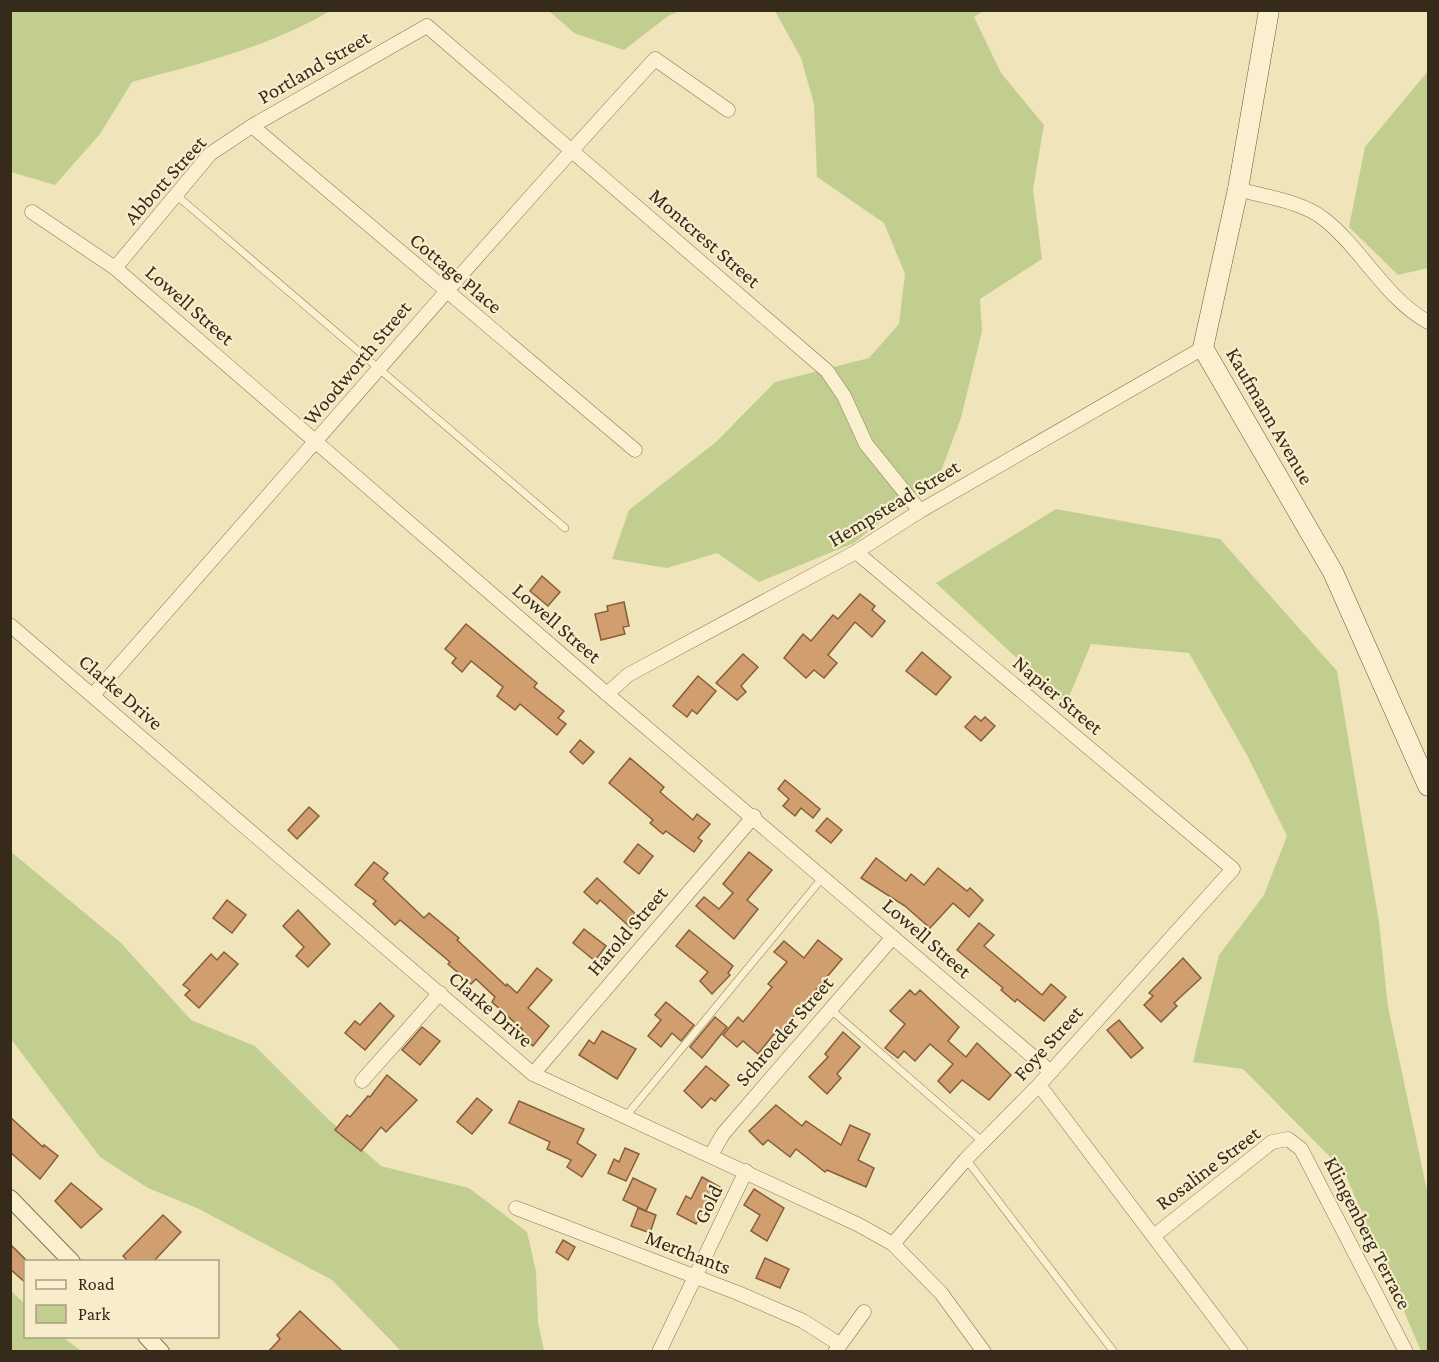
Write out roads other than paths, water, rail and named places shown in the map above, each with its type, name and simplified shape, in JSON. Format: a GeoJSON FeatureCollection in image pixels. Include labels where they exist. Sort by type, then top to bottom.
{"type":"FeatureCollection","features":[{"type":"Feature","properties":{"kind":"main road","name":"Kaufmann Avenue"},"geometry":{"type":"LineString","coordinates":[[1269,10],[1238,189],[1203,348],[1333,572],[1428,786]]}},
{"type":"Feature","properties":{"kind":"street","name":"Portland Street"},"geometry":{"type":"LineString","coordinates":[[252,126],[428,26]]}},
{"type":"Feature","properties":{"kind":"street","name":"Montcrest Street"},"geometry":{"type":"LineString","coordinates":[[428,26],[827,371],[844,396],[866,444],[920,511]]}},
{"type":"Feature","properties":{"kind":"street","name":"Woodworth Street"},"geometry":{"type":"LineString","coordinates":[[93,695],[316,443],[446,291],[655,59],[728,110]]}},
{"type":"Feature","properties":{"kind":"street","name":"Abbott Street"},"geometry":{"type":"LineString","coordinates":[[115,268],[210,154],[252,126]]}},
{"type":"Feature","properties":{"kind":"street","name":"Cottage Place"},"geometry":{"type":"LineString","coordinates":[[252,126],[635,450]]}},
{"type":"Feature","properties":{"kind":"street"},"geometry":{"type":"LineString","coordinates":[[1238,189],[1304,208],[1324,219],[1399,300],[1428,322]]}},
{"type":"Feature","properties":{"kind":"street","name":"Lowell Street"},"geometry":{"type":"LineString","coordinates":[[32,212],[115,268],[607,694],[754,816],[1051,1072]]}},
{"type":"Feature","properties":{"kind":"street","name":"Hempstead Street"},"geometry":{"type":"LineString","coordinates":[[607,694],[628,675],[856,552],[920,511],[1203,348]]}},
{"type":"Feature","properties":{"kind":"street","name":"Napier Street"},"geometry":{"type":"LineString","coordinates":[[856,552],[1233,869]]}},
{"type":"Feature","properties":{"kind":"street","name":"Clarke Drive"},"geometry":{"type":"LineString","coordinates":[[10,625],[533,1074],[711,1155],[859,1225],[893,1244],[941,1293],[984,1352]]}},
{"type":"Feature","properties":{"kind":"street","name":"Harold Street"},"geometry":{"type":"LineString","coordinates":[[533,1074],[754,816]]}},
{"type":"Feature","properties":{"kind":"street","name":"Foye Street"},"geometry":{"type":"LineString","coordinates":[[893,1244],[966,1159],[1051,1072],[1233,869]]}},
{"type":"Feature","properties":{"kind":"street","name":"Schroeder Street"},"geometry":{"type":"LineString","coordinates":[[711,1155],[723,1134],[893,937]]}},
{"type":"Feature","properties":{"kind":"street"},"geometry":{"type":"LineString","coordinates":[[362,1081],[440,993]]}},
{"type":"Feature","properties":{"kind":"street"},"geometry":{"type":"LineString","coordinates":[[1039,1085],[1242,1352]]}},
{"type":"Feature","properties":{"kind":"street","name":"Rosaline Street"},"geometry":{"type":"LineString","coordinates":[[1155,1235],[1272,1142],[1288,1139]]}},
{"type":"Feature","properties":{"kind":"street","name":"Klingenberg Terrace"},"geometry":{"type":"LineString","coordinates":[[1288,1139],[1301,1149],[1406,1352]]}},
{"type":"Feature","properties":{"kind":"street","name":"Gold"},"geometry":{"type":"LineString","coordinates":[[659,1352],[746,1172]]}},
{"type":"Feature","properties":{"kind":"street"},"geometry":{"type":"LineString","coordinates":[[10,1198],[70,1260]]}},
{"type":"Feature","properties":{"kind":"street","name":"Merchants"},"geometry":{"type":"LineString","coordinates":[[516,1208],[738,1293],[803,1321],[837,1348]]}},
{"type":"Feature","properties":{"kind":"street"},"geometry":{"type":"LineString","coordinates":[[837,1348],[864,1312]]}},
{"type":"Feature","properties":{"kind":"street"},"geometry":{"type":"LineString","coordinates":[[148,1338],[161,1352]]}},
{"type":"Feature","properties":{"kind":"lane"},"geometry":{"type":"LineString","coordinates":[[176,195],[565,528]]}},
{"type":"Feature","properties":{"kind":"lane"},"geometry":{"type":"LineString","coordinates":[[626,1116],[823,877]]}},
{"type":"Feature","properties":{"kind":"lane"},"geometry":{"type":"LineString","coordinates":[[830,1009],[983,1142]]}},
{"type":"Feature","properties":{"kind":"lane"},"geometry":{"type":"LineString","coordinates":[[966,1159],[1114,1352]]}}]}
